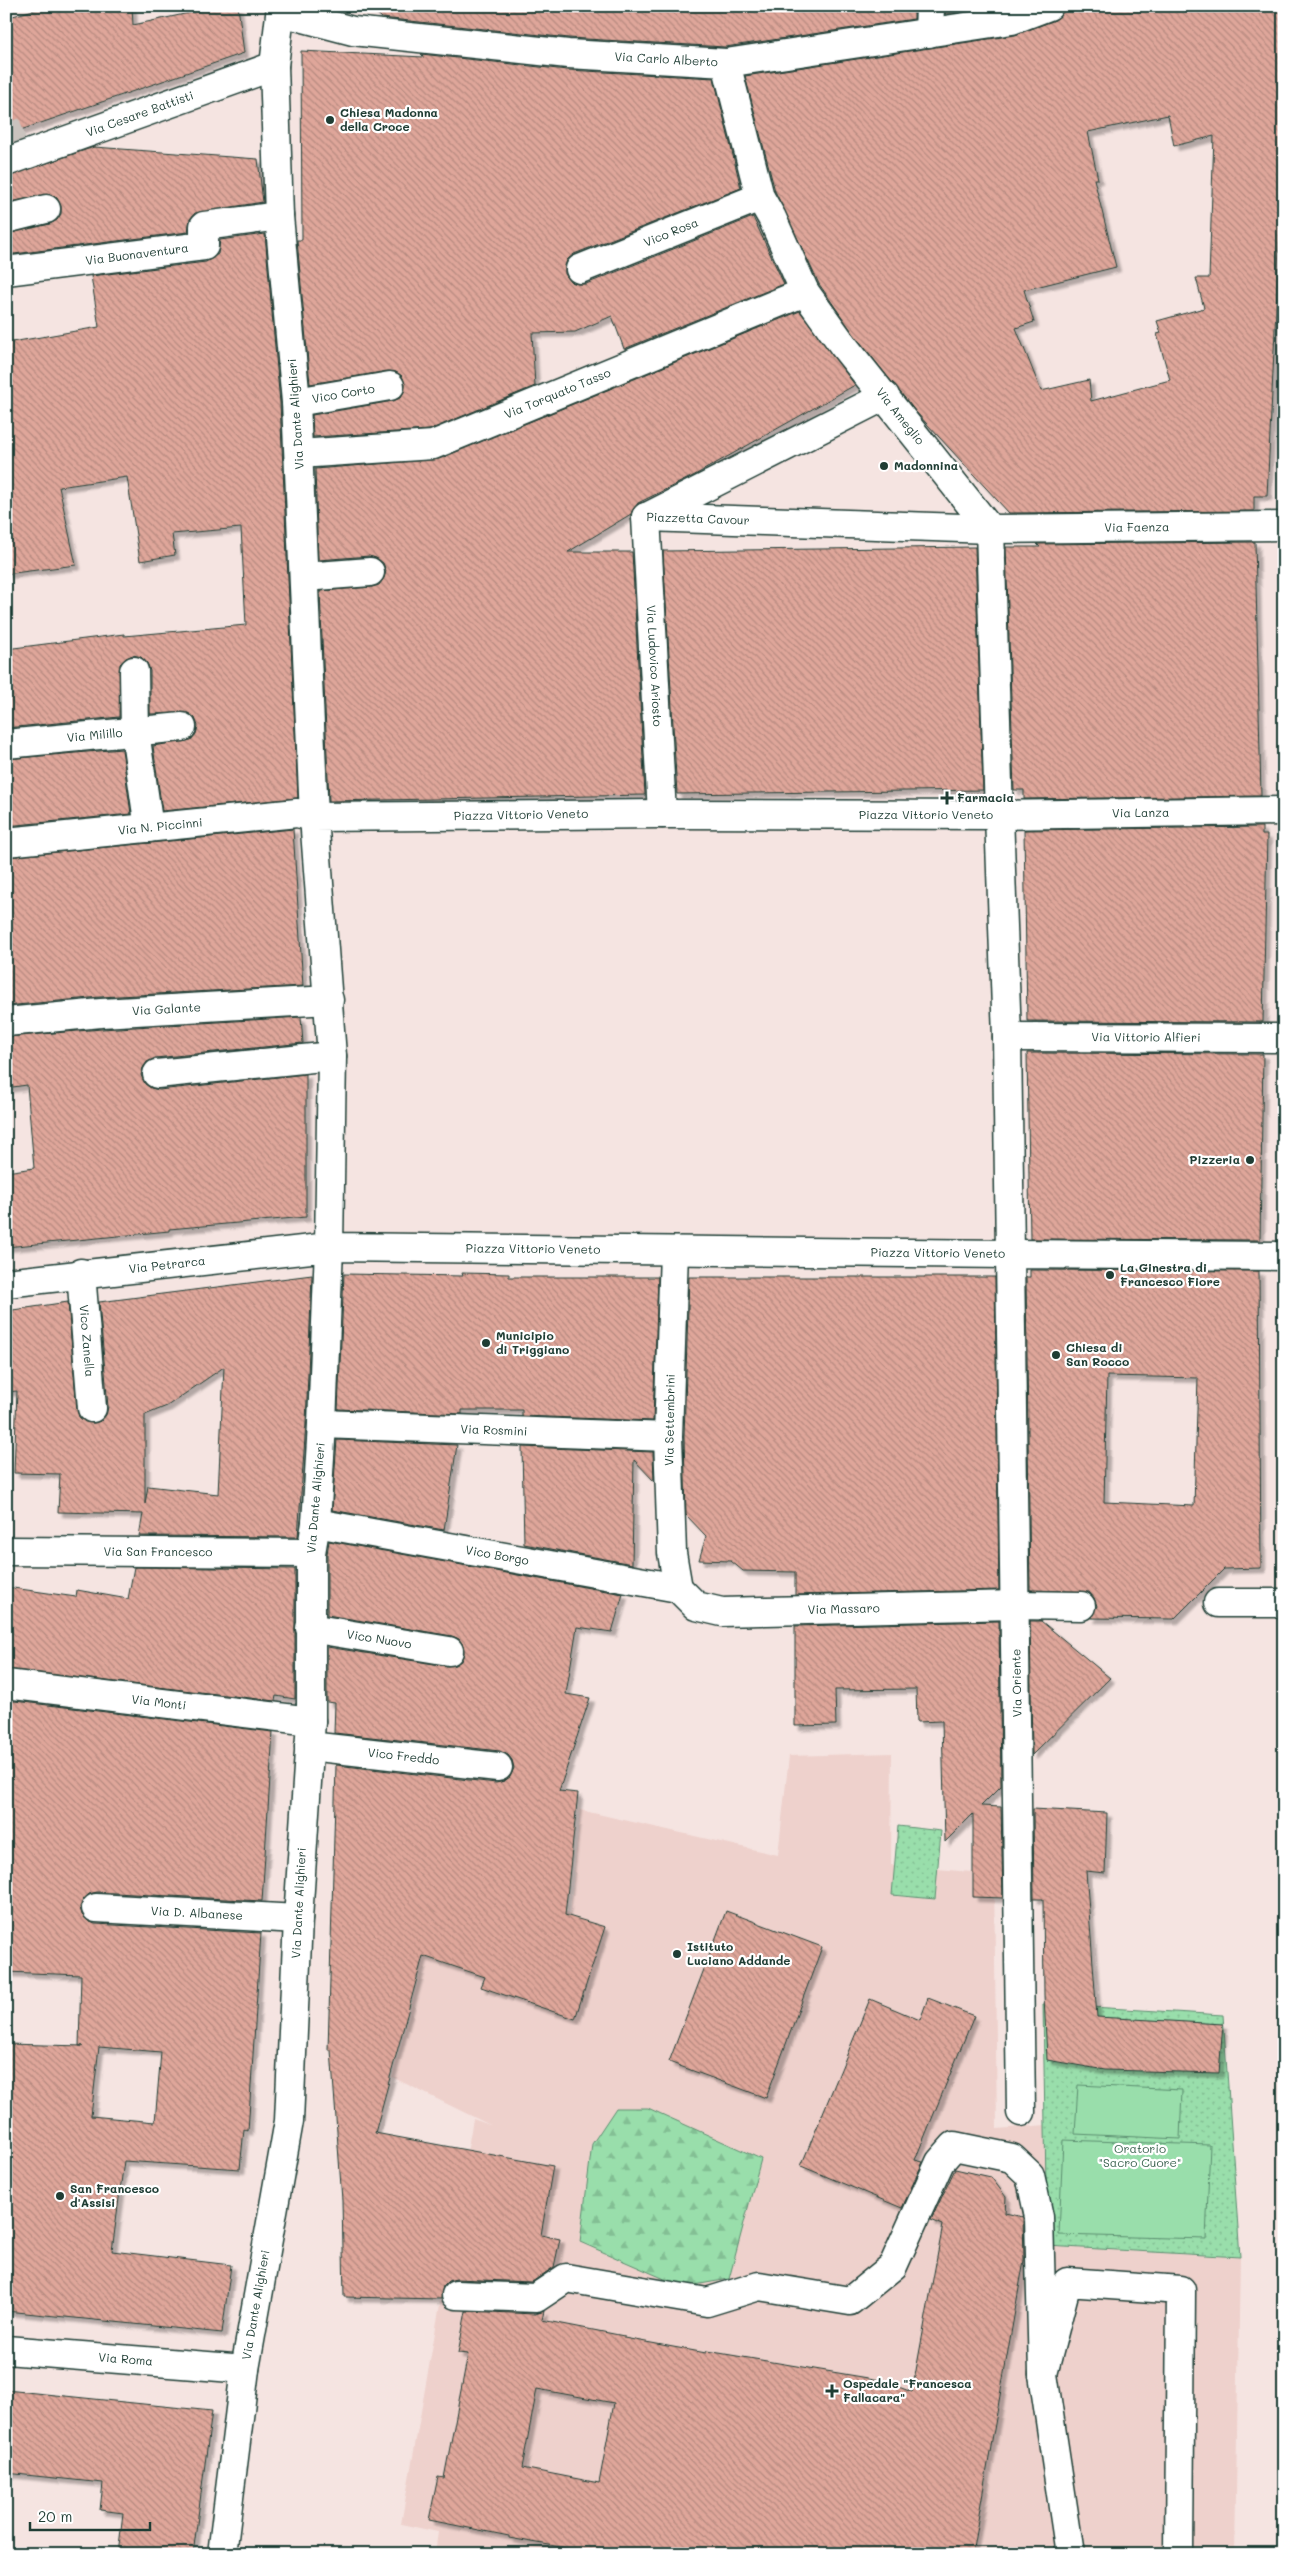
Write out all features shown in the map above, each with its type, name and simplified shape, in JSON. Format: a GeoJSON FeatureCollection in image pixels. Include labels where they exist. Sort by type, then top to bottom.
{"type":"FeatureCollection","features":[{"type":"Feature","properties":{"kind":"street","name":"Via Carlo Alberto"},"geometry":{"type":"LineString","coordinates":[[281,9],[353,31],[568,54],[726,63],[930,19],[1012,20],[1048,6]]}},
{"type":"Feature","properties":{"kind":"street","name":"Via Dante Alighieri"},"geometry":{"type":"LineString","coordinates":[[281,9],[274,66],[279,216],[296,402],[314,817]]}},
{"type":"Feature","properties":{"kind":"street","name":"Via Ameglio"},"geometry":{"type":"LineString","coordinates":[[726,63],[760,197],[772,218],[805,292],[843,345],[990,529]]}},
{"type":"Feature","properties":{"kind":"street","name":"Via Cesare Battisti"},"geometry":{"type":"LineString","coordinates":[[13,156],[274,66]]}},
{"type":"Feature","properties":{"kind":"street","name":"Vico Rosa"},"geometry":{"type":"LineString","coordinates":[[580,269],[760,197]]}},
{"type":"Feature","properties":{"kind":"street"},"geometry":{"type":"LineString","coordinates":[[6,219],[46,210]]}},
{"type":"Feature","properties":{"kind":"street","name":"Via Buonaventura"},"geometry":{"type":"LineString","coordinates":[[6,271],[204,246],[204,226],[279,216]]}},
{"type":"Feature","properties":{"kind":"street","name":"Via Torquato Tasso"},"geometry":{"type":"LineString","coordinates":[[299,454],[434,444],[615,372],[805,292]]}},
{"type":"Feature","properties":{"kind":"street","name":"Vico Corto"},"geometry":{"type":"LineString","coordinates":[[296,402],[390,386]]}},
{"type":"Feature","properties":{"kind":"street","name":"Piazzetta Cavour"},"geometry":{"type":"LineString","coordinates":[[646,517],[884,396]]}},
{"type":"Feature","properties":{"kind":"street","name":"Piazzetta Cavour"},"geometry":{"type":"LineString","coordinates":[[646,517],[990,529]]}},
{"type":"Feature","properties":{"kind":"street","name":"Via Ludovico Ariosto"},"geometry":{"type":"LineString","coordinates":[[646,517],[662,814]]}},
{"type":"Feature","properties":{"kind":"street","name":"Via Faenza"},"geometry":{"type":"LineString","coordinates":[[990,529],[1284,526]]}},
{"type":"Feature","properties":{"kind":"street"},"geometry":{"type":"LineString","coordinates":[[990,529],[1000,816]]}},
{"type":"Feature","properties":{"kind":"street"},"geometry":{"type":"LineString","coordinates":[[304,577],[370,572]]}},
{"type":"Feature","properties":{"kind":"street"},"geometry":{"type":"LineString","coordinates":[[134,671],[135,732],[150,828]]}},
{"type":"Feature","properties":{"kind":"street","name":"Via Milillo"},"geometry":{"type":"LineString","coordinates":[[6,744],[182,727]]}},
{"type":"Feature","properties":{"kind":"street","name":"Via Lanza"},"geometry":{"type":"LineString","coordinates":[[1000,816],[1284,811]]}},
{"type":"Feature","properties":{"kind":"street","name":"Via N. Piccinni"},"geometry":{"type":"LineString","coordinates":[[6,842],[297,813],[314,817]]}},
{"type":"Feature","properties":{"kind":"street","name":"Piazza Vittorio Veneto"},"geometry":{"type":"LineString","coordinates":[[314,817],[662,814],[1000,816],[1007,1037],[1010,1254],[329,1247]]}},
{"type":"Feature","properties":{"kind":"street"},"geometry":{"type":"LineString","coordinates":[[314,817],[332,1056],[329,1247]]}},
{"type":"Feature","properties":{"kind":"street","name":"Via Galante"},"geometry":{"type":"LineString","coordinates":[[6,1022],[101,1013],[329,1000]]}},
{"type":"Feature","properties":{"kind":"street","name":"Via Vittorio Alfieri"},"geometry":{"type":"LineString","coordinates":[[1007,1037],[1284,1038]]}},
{"type":"Feature","properties":{"kind":"street"},"geometry":{"type":"LineString","coordinates":[[157,1074],[332,1056]]}},
{"type":"Feature","properties":{"kind":"street","name":"Via Dante Alighieri"},"geometry":{"type":"LineString","coordinates":[[222,2554],[244,2370],[289,2121],[298,1919],[310,1734],[310,1553],[316,1523],[329,1247]]}},
{"type":"Feature","properties":{"kind":"street","name":"Via Petrarca"},"geometry":{"type":"LineString","coordinates":[[6,1283],[81,1273],[329,1247]]}},
{"type":"Feature","properties":{"kind":"street","name":"Via Settembrini"},"geometry":{"type":"LineString","coordinates":[[674,1251],[668,1438],[672,1553],[678,1588]]}},
{"type":"Feature","properties":{"kind":"street"},"geometry":{"type":"LineString","coordinates":[[1010,1254],[1284,1256]]}},
{"type":"Feature","properties":{"kind":"street","name":"Via Oriente"},"geometry":{"type":"LineString","coordinates":[[1010,1254],[1022,2112]]}},
{"type":"Feature","properties":{"kind":"street","name":"Vico Zanella"},"geometry":{"type":"LineString","coordinates":[[81,1273],[92,1408]]}},
{"type":"Feature","properties":{"kind":"street","name":"Via Rosmini"},"geometry":{"type":"LineString","coordinates":[[322,1424],[668,1438]]}},
{"type":"Feature","properties":{"kind":"street","name":"Vico Borgo"},"geometry":{"type":"LineString","coordinates":[[316,1523],[678,1588]]}},
{"type":"Feature","properties":{"kind":"street","name":"Via San Francesco"},"geometry":{"type":"LineString","coordinates":[[6,1551],[310,1553]]}},
{"type":"Feature","properties":{"kind":"street","name":"Via Massaro"},"geometry":{"type":"LineString","coordinates":[[678,1588],[696,1606],[722,1612],[1016,1605],[1081,1606]]}},
{"type":"Feature","properties":{"kind":"street"},"geometry":{"type":"LineString","coordinates":[[1218,1603],[1284,1603]]}},
{"type":"Feature","properties":{"kind":"street","name":"Vico Nuovo"},"geometry":{"type":"LineString","coordinates":[[310,1628],[449,1651]]}},
{"type":"Feature","properties":{"kind":"street","name":"Via Monti"},"geometry":{"type":"LineString","coordinates":[[6,1684],[310,1734]]}},
{"type":"Feature","properties":{"kind":"street","name":"Vico Freddo"},"geometry":{"type":"LineString","coordinates":[[310,1734],[498,1767]]}},
{"type":"Feature","properties":{"kind":"street","name":"Via D. Albanese"},"geometry":{"type":"LineString","coordinates":[[96,1908],[298,1919]]}},
{"type":"Feature","properties":{"kind":"street"},"geometry":{"type":"LineString","coordinates":[[456,2295],[536,2298],[566,2278],[707,2302],[759,2286],[850,2301],[893,2266],[940,2162],[954,2146],[1012,2158],[1030,2175],[1039,2217],[1043,2374],[1070,2554]]}},
{"type":"Feature","properties":{"kind":"street"},"geometry":{"type":"LineString","coordinates":[[1043,2374],[1067,2282],[1181,2290],[1179,2554]]}},
{"type":"Feature","properties":{"kind":"street","name":"Via Roma"},"geometry":{"type":"LineString","coordinates":[[6,2350],[244,2370]]}},
{"type":"Feature","properties":{"kind":"shaded area","name":"Ospedale \"Francesca Fallacara\""},"geometry":{"type":"Polygon","coordinates":[[[892,1753],[891,1865],[994,1874],[997,2129],[1046,2125],[1047,2246],[1240,2257],[1235,2554],[435,2554],[438,2532],[401,2524],[473,2119],[490,2125],[392,2077],[419,1975],[332,1944],[334,1852],[570,1913],[580,1810],[778,1855],[789,1756],[892,1753]]]}},
{"type":"Feature","properties":{"kind":"green space"},"geometry":{"type":"Polygon","coordinates":[[[898,1826],[941,1831],[935,1899],[892,1895],[898,1826]]]}},
{"type":"Feature","properties":{"kind":"green space","name":"Oratorio \"Sacro Cuore\""},"geometry":{"type":"Polygon","coordinates":[[[1043,2004],[1223,2015],[1240,2257],[1047,2246],[1043,2004]]]}},
{"type":"Feature","properties":{"kind":"green space"},"geometry":{"type":"Polygon","coordinates":[[[1078,2085],[1182,2090],[1180,2139],[1075,2134],[1078,2085]]]}},
{"type":"Feature","properties":{"kind":"green space"},"geometry":{"type":"Polygon","coordinates":[[[616,2108],[648,2108],[761,2159],[729,2279],[683,2287],[580,2242],[592,2144],[616,2108]]]}},
{"type":"Feature","properties":{"kind":"green space"},"geometry":{"type":"Polygon","coordinates":[[[1063,2140],[1210,2145],[1206,2239],[1059,2235],[1063,2140]]]}},
{"type":"Feature","properties":{"kind":"building"},"geometry":{"type":"Polygon","coordinates":[[[47,6],[56,6],[59,12],[92,6],[132,6],[133,25],[222,6],[238,6],[244,53],[6,135],[6,18],[47,6]]]}},
{"type":"Feature","properties":{"kind":"building"},"geometry":{"type":"Polygon","coordinates":[[[369,6],[914,6],[914,19],[725,47],[569,38],[382,18],[369,6]]]}},
{"type":"Feature","properties":{"kind":"building"},"geometry":{"type":"Polygon","coordinates":[[[946,6],[998,6],[945,14],[946,6]]]}},
{"type":"Feature","properties":{"kind":"building"},"geometry":{"type":"Polygon","coordinates":[[[1064,6],[1284,6],[1284,144],[1267,496],[1254,496],[1254,511],[1009,513],[915,411],[855,336],[819,284],[775,191],[745,76],[1015,35],[1055,20],[1061,15],[1064,6]],[[1168,115],[1088,132],[1098,179],[1094,179],[1116,267],[1024,290],[1034,322],[1016,328],[1041,391],[1089,380],[1091,401],[1170,380],[1157,334],[1161,333],[1157,321],[1204,308],[1196,278],[1209,278],[1214,136],[1174,146],[1168,115]]]}},
{"type":"Feature","properties":{"kind":"building"},"geometry":{"type":"Polygon","coordinates":[[[301,51],[424,57],[421,54],[567,70],[714,78],[741,188],[574,254],[567,260],[565,274],[571,282],[586,284],[753,217],[784,284],[624,349],[612,316],[575,332],[532,333],[535,386],[429,430],[313,437],[312,415],[393,401],[400,398],[404,392],[405,384],[402,376],[396,372],[388,371],[310,384],[297,240],[302,240],[301,51]]]}},
{"type":"Feature","properties":{"kind":"building"},"geometry":{"type":"Polygon","coordinates":[[[94,147],[258,159],[263,202],[195,213],[190,219],[188,232],[6,255],[6,234],[50,224],[57,220],[61,214],[61,206],[57,198],[50,194],[6,203],[6,177],[94,147]]]}},
{"type":"Feature","properties":{"kind":"building"},"geometry":{"type":"Polygon","coordinates":[[[265,234],[280,403],[298,798],[162,811],[153,746],[191,740],[196,734],[198,726],[195,718],[188,713],[150,714],[150,671],[147,663],[141,657],[133,655],[126,658],[120,664],[119,717],[6,728],[6,649],[124,634],[124,636],[246,625],[241,528],[172,534],[175,555],[140,561],[127,477],[59,487],[76,565],[6,574],[6,343],[99,327],[91,276],[206,262],[218,254],[220,240],[265,234]]]}},
{"type":"Feature","properties":{"kind":"building"},"geometry":{"type":"Polygon","coordinates":[[[800,311],[855,385],[693,476],[638,503],[631,514],[568,552],[632,552],[645,795],[329,801],[320,591],[379,585],[386,571],[383,563],[369,556],[318,560],[315,469],[439,459],[800,311]]]}},
{"type":"Feature","properties":{"kind":"building"},"geometry":{"type":"Polygon","coordinates":[[[1255,542],[1261,796],[1024,799],[1024,790],[1014,790],[1006,547],[1040,547],[1037,544],[1255,542]]]}},
{"type":"Feature","properties":{"kind":"building"},"geometry":{"type":"Polygon","coordinates":[[[975,547],[983,790],[677,794],[663,551],[975,547]]]}},
{"type":"Feature","properties":{"kind":"building"},"geometry":{"type":"Polygon","coordinates":[[[122,749],[131,814],[6,826],[6,759],[122,749]]]}},
{"type":"Feature","properties":{"kind":"building"},"geometry":{"type":"Polygon","coordinates":[[[1262,827],[1262,835],[1267,835],[1263,1022],[1027,1021],[1024,830],[1262,827]]]}},
{"type":"Feature","properties":{"kind":"building"},"geometry":{"type":"Polygon","coordinates":[[[293,829],[303,986],[100,997],[6,1006],[6,857],[293,829]]]}},
{"type":"Feature","properties":{"kind":"building"},"geometry":{"type":"Polygon","coordinates":[[[301,1017],[303,1043],[155,1058],[147,1062],[141,1075],[145,1084],[159,1090],[306,1074],[306,1217],[169,1229],[169,1231],[6,1247],[6,1172],[34,1168],[27,1085],[6,1088],[6,1037],[301,1017]]]}},
{"type":"Feature","properties":{"kind":"building"},"geometry":{"type":"Polygon","coordinates":[[[1027,1053],[1263,1054],[1260,1240],[1030,1239],[1027,1053]]]}},
{"type":"Feature","properties":{"kind":"building"},"geometry":{"type":"Polygon","coordinates":[[[1030,1270],[1259,1271],[1261,1568],[1224,1569],[1174,1619],[1090,1618],[1097,1606],[1089,1592],[1030,1590],[1026,1277],[1030,1277],[1030,1270]],[[1107,1376],[1104,1502],[1194,1506],[1198,1378],[1107,1376]]]}},
{"type":"Feature","properties":{"kind":"building","name":"Municipio di Triggiano"},"geometry":{"type":"Polygon","coordinates":[[[462,1273],[509,1274],[509,1277],[658,1277],[653,1421],[522,1416],[522,1410],[462,1410],[462,1414],[338,1409],[344,1274],[463,1276],[462,1273]]]}},
{"type":"Feature","properties":{"kind":"building"},"geometry":{"type":"Polygon","coordinates":[[[312,1275],[306,1423],[298,1537],[139,1536],[143,1514],[58,1512],[60,1474],[14,1473],[17,1391],[6,1392],[6,1311],[68,1302],[77,1410],[79,1417],[85,1422],[94,1423],[101,1421],[106,1415],[108,1407],[99,1302],[312,1275]],[[224,1367],[167,1406],[145,1415],[145,1504],[148,1486],[218,1494],[224,1367]]]}},
{"type":"Feature","properties":{"kind":"building"},"geometry":{"type":"Polygon","coordinates":[[[689,1277],[995,1277],[999,1590],[795,1595],[795,1572],[743,1571],[731,1561],[699,1560],[706,1536],[686,1515],[684,1437],[689,1277]]]}},
{"type":"Feature","properties":{"kind":"building"},"geometry":{"type":"Polygon","coordinates":[[[337,1440],[457,1445],[444,1530],[332,1510],[337,1440]]]}},
{"type":"Feature","properties":{"kind":"building"},"geometry":{"type":"Polygon","coordinates":[[[522,1447],[653,1452],[654,1481],[634,1460],[632,1564],[524,1544],[522,1447]]]}},
{"type":"Feature","properties":{"kind":"building"},"geometry":{"type":"Polygon","coordinates":[[[329,1541],[623,1594],[612,1632],[577,1627],[566,1694],[590,1698],[559,1791],[578,1793],[565,1915],[605,1927],[575,2019],[481,1987],[485,1977],[423,1956],[375,2133],[553,2166],[541,2235],[560,2239],[554,2267],[532,2282],[456,2279],[448,2281],[443,2286],[441,2299],[344,2297],[342,2200],[331,2050],[328,2050],[336,1765],[496,1783],[510,1777],[514,1768],[512,1760],[508,1755],[500,1751],[334,1733],[335,1703],[327,1702],[327,1647],[447,1666],[455,1665],[461,1661],[464,1653],[463,1645],[459,1639],[452,1636],[327,1615],[327,1554],[329,1541]]]}},
{"type":"Feature","properties":{"kind":"building"},"geometry":{"type":"Polygon","coordinates":[[[134,1567],[295,1569],[295,1699],[276,1696],[275,1701],[6,1669],[6,1587],[76,1597],[77,1590],[128,1599],[134,1567]]]}},
{"type":"Feature","properties":{"kind":"building"},"geometry":{"type":"Polygon","coordinates":[[[999,1621],[1001,1786],[981,1806],[1001,1807],[1003,1898],[973,1897],[973,1814],[945,1842],[942,1721],[917,1722],[916,1689],[835,1690],[836,1725],[795,1726],[795,1626],[999,1621]]]}},
{"type":"Feature","properties":{"kind":"building"},"geometry":{"type":"Polygon","coordinates":[[[1030,1621],[1041,1621],[1110,1678],[1032,1755],[1030,1621]]]}},
{"type":"Feature","properties":{"kind":"building"},"geometry":{"type":"Polygon","coordinates":[[[6,1700],[273,1732],[262,1901],[97,1892],[89,1894],[83,1900],[80,1907],[82,1915],[88,1921],[95,1924],[261,1933],[248,2131],[244,2129],[240,2169],[124,2161],[112,2251],[231,2265],[222,2333],[6,2311],[6,2044],[79,2046],[81,1975],[6,1972],[6,1700]],[[99,2047],[91,2116],[155,2122],[161,2052],[99,2047]]]}},
{"type":"Feature","properties":{"kind":"building"},"geometry":{"type":"Polygon","coordinates":[[[1033,1809],[1107,1813],[1105,1873],[1086,1871],[1097,2017],[1223,2024],[1219,2073],[1105,2070],[1047,2060],[1043,1899],[1034,1899],[1033,1809]]]}},
{"type":"Feature","properties":{"kind":"building"},"geometry":{"type":"Polygon","coordinates":[[[726,1911],[822,1947],[766,2098],[669,2062],[726,1911]]]}},
{"type":"Feature","properties":{"kind":"building"},"geometry":{"type":"Polygon","coordinates":[[[928,1998],[974,2016],[915,2160],[923,2162],[902,2208],[801,2166],[870,1999],[920,2020],[928,1998]]]}},
{"type":"Feature","properties":{"kind":"building"},"geometry":{"type":"Polygon","coordinates":[[[955,2169],[991,2177],[1006,2197],[1005,2213],[1023,2217],[1024,2260],[972,2554],[601,2554],[509,2538],[509,2536],[429,2520],[438,2477],[444,2478],[468,2354],[458,2353],[466,2311],[535,2314],[544,2311],[542,2320],[706,2353],[707,2351],[880,2380],[912,2392],[943,2225],[931,2220],[955,2169]],[[537,2389],[522,2468],[599,2483],[614,2403],[537,2389]]]}},
{"type":"Feature","properties":{"kind":"building"},"geometry":{"type":"Polygon","coordinates":[[[6,2390],[212,2411],[193,2554],[118,2554],[123,2513],[100,2510],[103,2483],[6,2473],[6,2390]]]}},
{"type":"Feature","properties":{"kind":"tunnel"},"geometry":{"type":"LineString","coordinates":[[6,123],[14,147]]}},
{"type":"Feature","properties":{"kind":"place","name":"Chiesa Madonna della Croce"},"geometry":{"type":"Point","coordinates":[330,120]}},
{"type":"Feature","properties":{"kind":"place","name":"Madonnina"},"geometry":{"type":"Point","coordinates":[884,466]}},
{"type":"Feature","properties":{"kind":"place","name":"Farmacia"},"geometry":{"type":"Point","coordinates":[947,798]}},
{"type":"Feature","properties":{"kind":"place","name":"Pizzeria"},"geometry":{"type":"Point","coordinates":[1250,1160]}},
{"type":"Feature","properties":{"kind":"place","name":"La Ginestra di Francesco Fiore"},"geometry":{"type":"Point","coordinates":[1110,1275]}},
{"type":"Feature","properties":{"kind":"place","name":"Municipio di Triggiano"},"geometry":{"type":"Point","coordinates":[486,1343]}},
{"type":"Feature","properties":{"kind":"place","name":"Chiesa di San Rocco"},"geometry":{"type":"Point","coordinates":[1056,1355]}},
{"type":"Feature","properties":{"kind":"place","name":"Istituto Luciano Addande"},"geometry":{"type":"Point","coordinates":[677,1954]}},
{"type":"Feature","properties":{"kind":"place","name":"San Francesco d'Assisi"},"geometry":{"type":"Point","coordinates":[60,2196]}},
{"type":"Feature","properties":{"kind":"place","name":"Ospedale \"Francesca Fallacara\""},"geometry":{"type":"Point","coordinates":[832,2391]}}]}
